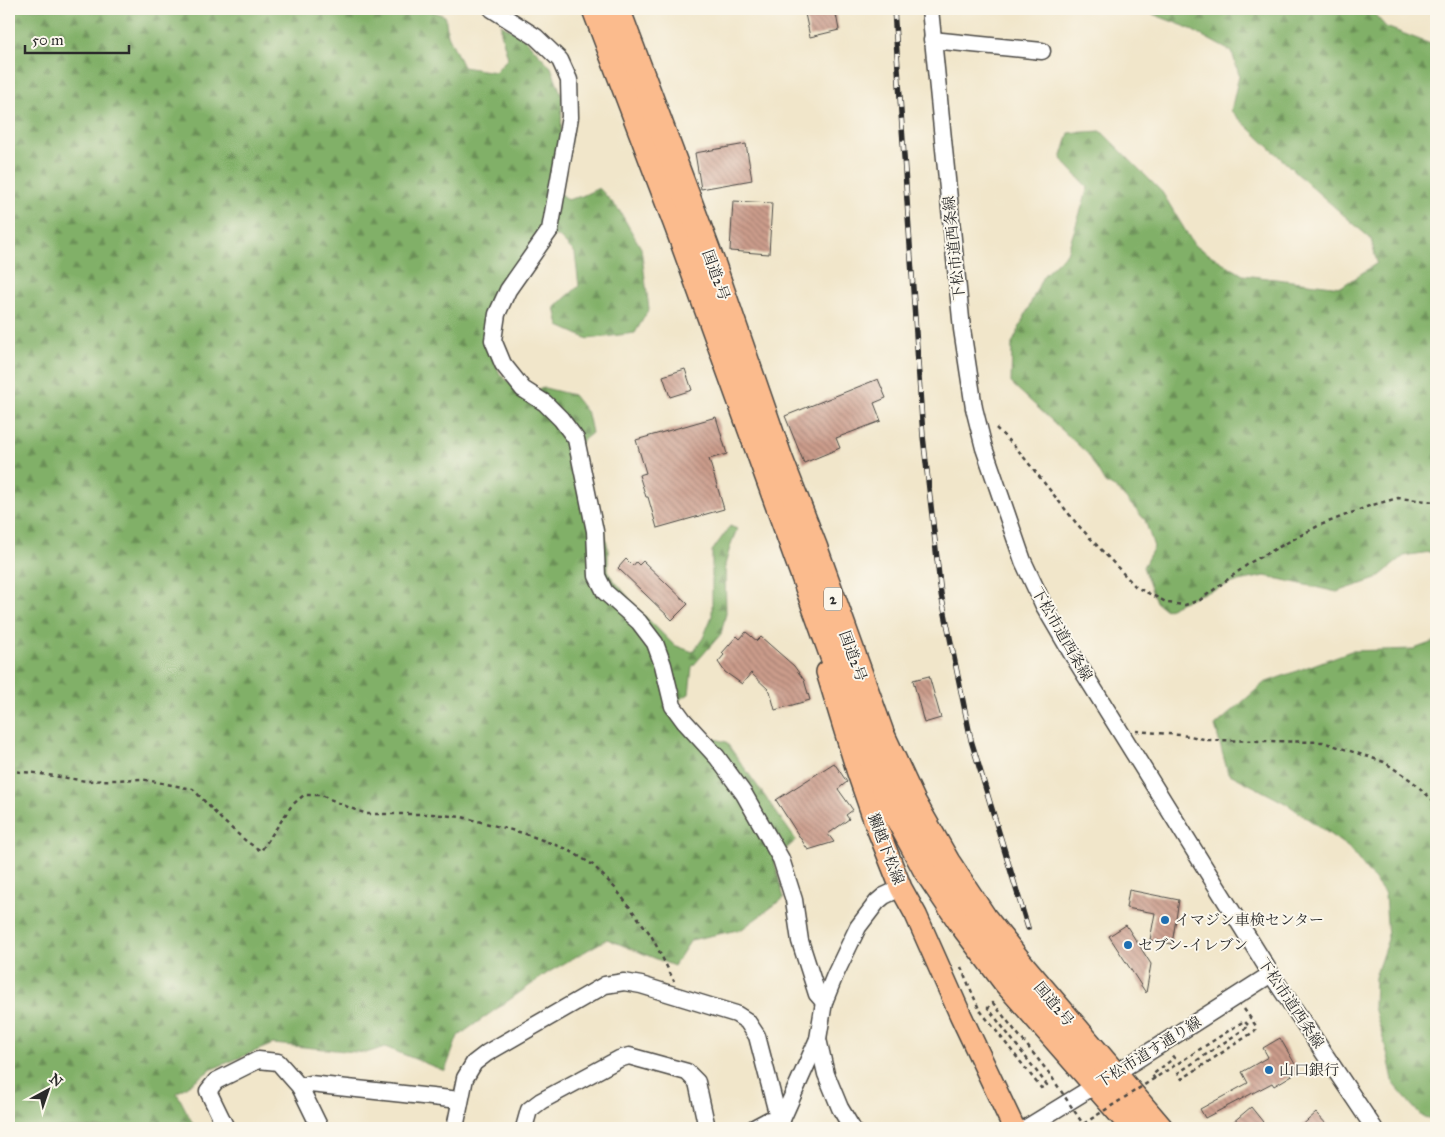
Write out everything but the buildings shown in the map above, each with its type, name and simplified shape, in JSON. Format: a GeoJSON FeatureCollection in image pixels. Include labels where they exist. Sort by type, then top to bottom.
{"type":"FeatureCollection","features":[{"type":"Feature","properties":{"kind":"highway","name":"国道2号"},"geometry":{"type":"LineString","coordinates":[[595,9],[678,228],[862,737],[896,814],[926,870],[965,928],[1006,982],[1105,1079],[1160,1128]]}},
{"type":"Feature","properties":{"kind":"highway","name":"国道2号"},"geometry":{"type":"LineString","coordinates":[[618,9],[714,268],[780,459],[814,546],[881,733],[913,802],[947,862],[984,918],[1024,968],[1105,1079],[1134,1128]]}},
{"type":"Feature","properties":{"kind":"main road","name":"獺越下松線"},"geometry":{"type":"LineString","coordinates":[[795,556],[830,684],[876,824],[901,888],[916,915],[1014,1128]]}},
{"type":"Feature","properties":{"kind":"street"},"geometry":{"type":"LineString","coordinates":[[492,9],[536,37],[560,60],[569,80],[570,117],[550,230],[508,290],[497,314],[493,340],[503,364],[523,389],[545,403],[562,419],[576,439],[595,531],[597,576],[605,592],[639,622],[656,643],[673,706],[717,757],[744,794],[781,859],[794,900],[800,941],[817,994],[824,1002]]}},
{"type":"Feature","properties":{"kind":"street","name":"下松市道西条線"},"geometry":{"type":"LineString","coordinates":[[930,9],[962,329],[974,408],[984,448],[1023,561],[1044,606],[1119,729],[1271,974],[1374,1128]]}},
{"type":"Feature","properties":{"kind":"street"},"geometry":{"type":"LineString","coordinates":[[932,40],[1042,51]]}},
{"type":"Feature","properties":{"kind":"street"},"geometry":{"type":"LineString","coordinates":[[780,1124],[818,1039],[824,1002],[858,927],[877,902],[884,896],[901,888]]}},
{"type":"Feature","properties":{"kind":"street","name":"下松市道す通り線"},"geometry":{"type":"LineString","coordinates":[[1026,1128],[1271,974]]}},
{"type":"Feature","properties":{"kind":"street"},"geometry":{"type":"LineString","coordinates":[[455,1128],[465,1078],[474,1063],[487,1053],[605,986],[624,982],[736,1014],[747,1022],[757,1036],[780,1124]]}},
{"type":"Feature","properties":{"kind":"street"},"geometry":{"type":"LineString","coordinates":[[818,1039],[826,1074],[840,1108],[852,1128]]}},
{"type":"Feature","properties":{"kind":"street"},"geometry":{"type":"LineString","coordinates":[[524,1128],[529,1110],[540,1101],[619,1059],[629,1056],[687,1072],[697,1082],[707,1128]]}},
{"type":"Feature","properties":{"kind":"street"},"geometry":{"type":"LineString","coordinates":[[226,1128],[208,1091],[216,1081],[258,1060],[278,1062],[300,1087],[320,1128]]}},
{"type":"Feature","properties":{"kind":"street"},"geometry":{"type":"LineString","coordinates":[[300,1087],[310,1084],[460,1100]]}},
{"type":"Feature","properties":{"kind":"street"},"geometry":{"type":"LineString","coordinates":[[754,1128],[770,1120],[780,1124]]}},
{"type":"Feature","properties":{"kind":"path"},"geometry":{"type":"LineString","coordinates":[[974,408],[1018,450],[1077,524],[1136,587],[1168,603],[1185,605],[1200,600],[1251,562],[1318,526],[1369,506],[1398,498],[1436,502]]}},
{"type":"Feature","properties":{"kind":"path"},"geometry":{"type":"LineString","coordinates":[[1119,729],[1190,736],[1208,740],[1323,742],[1384,762],[1412,781],[1436,803]]}},
{"type":"Feature","properties":{"kind":"path"},"geometry":{"type":"LineString","coordinates":[[9,771],[86,781],[141,780],[193,790],[222,820],[261,852],[292,805],[304,796],[321,795],[368,814],[432,814],[462,817],[523,833],[567,849],[593,865],[599,871],[615,888],[651,935],[667,964],[682,998]]}},
{"type":"Feature","properties":{"kind":"path"},"geometry":{"type":"LineString","coordinates":[[960,967],[979,1009],[1042,1088],[1047,1085],[988,1008],[993,1003],[1049,1073],[1083,1124]]}},
{"type":"Feature","properties":{"kind":"path"},"geometry":{"type":"LineString","coordinates":[[1077,1128],[1244,1021],[1249,1026],[1178,1073],[1182,1078],[1255,1031],[1256,1026],[1243,1007]]}},
{"type":"Feature","properties":{"kind":"path"},"geometry":{"type":"LineString","coordinates":[[1155,1079],[1152,1075],[1174,1058]]}},
{"type":"Feature","properties":{"kind":"green space"},"geometry":{"type":"Polygon","coordinates":[[[9,9],[426,9],[445,16],[448,35],[463,67],[495,72],[508,58],[501,33],[501,24],[524,38],[551,67],[562,96],[561,145],[553,187],[567,200],[582,196],[599,188],[619,210],[641,248],[649,309],[635,333],[588,339],[559,326],[555,307],[579,286],[575,253],[558,236],[540,236],[524,260],[504,278],[489,303],[488,345],[500,374],[520,392],[545,388],[573,395],[588,414],[592,433],[571,450],[576,485],[586,512],[603,522],[608,550],[608,573],[640,611],[674,645],[693,652],[703,638],[712,616],[712,551],[730,526],[737,529],[725,565],[726,613],[721,634],[692,667],[689,694],[668,706],[692,733],[726,742],[796,840],[774,860],[784,898],[742,929],[691,940],[674,966],[607,939],[549,972],[458,1036],[445,1071],[385,1047],[366,1053],[273,1044],[212,1069],[177,1093],[195,1128],[9,1128],[9,9]]]}},
{"type":"Feature","properties":{"kind":"green space"},"geometry":{"type":"Polygon","coordinates":[[[1139,9],[1370,9],[1386,27],[1436,46],[1436,551],[1404,556],[1376,579],[1337,592],[1265,576],[1239,581],[1193,597],[1166,610],[1156,602],[1143,567],[1154,547],[1145,520],[1118,490],[1105,483],[1088,454],[1011,383],[1012,344],[1043,276],[1067,253],[1088,188],[1061,159],[1069,133],[1101,131],[1162,192],[1194,245],[1243,275],[1341,287],[1377,263],[1371,239],[1307,183],[1231,111],[1239,75],[1232,52],[1184,26],[1139,9]]]}},
{"type":"Feature","properties":{"kind":"green space"},"geometry":{"type":"Polygon","coordinates":[[[1436,641],[1436,1119],[1422,1117],[1394,1085],[1374,1007],[1375,977],[1388,939],[1385,894],[1349,848],[1287,804],[1228,773],[1215,726],[1264,683],[1351,651],[1414,649],[1436,641]]]}},
{"type":"Feature","properties":{"kind":"railway"},"geometry":{"type":"LineString","coordinates":[[894,9],[923,436],[941,594],[971,740],[1028,928]]}},
{"type":"Feature","properties":{"kind":"place","name":"イマジン車検センター"},"geometry":{"type":"Point","coordinates":[1165,920]}},
{"type":"Feature","properties":{"kind":"place","name":"セブン-イレブン"},"geometry":{"type":"Point","coordinates":[1128,945]}},
{"type":"Feature","properties":{"kind":"place","name":"山口銀行"},"geometry":{"type":"Point","coordinates":[1269,1070]}}]}
